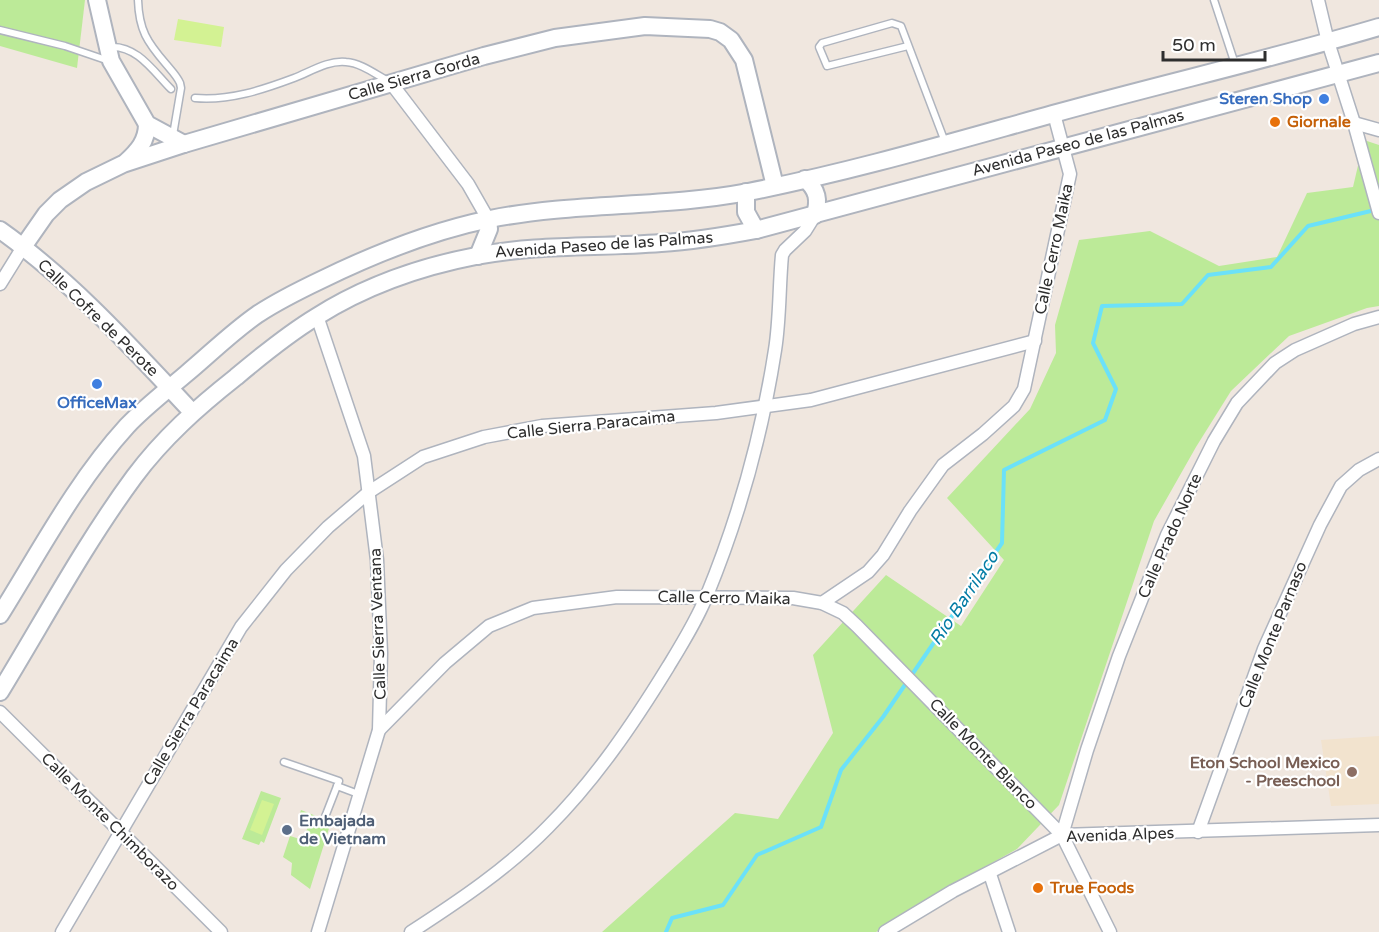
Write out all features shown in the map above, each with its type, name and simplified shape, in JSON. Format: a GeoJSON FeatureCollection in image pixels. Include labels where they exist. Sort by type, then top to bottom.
{"type":"FeatureCollection","features":[{"type":"Feature","properties":{"kind":"main road"},"geometry":{"type":"LineString","coordinates":[[97,0],[109,55],[147,124],[147,135],[144,141],[123,164]]}},
{"type":"Feature","properties":{"kind":"main road","name":"Calle Sierra Gorda"},"geometry":{"type":"LineString","coordinates":[[23,247],[46,214],[60,200],[86,182],[178,141],[555,38],[645,26],[710,29],[720,32],[730,40],[744,60],[775,186]]}},
{"type":"Feature","properties":{"kind":"main road","name":"Avenida Paseo de las Palmas"},"geometry":{"type":"LineString","coordinates":[[0,615],[66,508],[101,458],[129,425],[217,345],[261,312],[354,264],[449,229],[488,219],[534,211],[648,204],[746,192],[775,186],[946,145],[1054,114],[1236,68],[1379,27]]}},
{"type":"Feature","properties":{"kind":"main road","name":"Avenida Paseo de las Palmas"},"geometry":{"type":"LineString","coordinates":[[0,692],[107,516],[155,451],[192,412],[257,359],[316,316],[363,291],[433,265],[478,256],[561,247],[661,243],[756,230],[1379,63]]}},
{"type":"Feature","properties":{"kind":"main road"},"geometry":{"type":"LineString","coordinates":[[147,124],[178,141]]}},
{"type":"Feature","properties":{"kind":"main road"},"geometry":{"type":"LineString","coordinates":[[805,179],[813,186],[817,195],[815,215]]}},
{"type":"Feature","properties":{"kind":"main road"},"geometry":{"type":"LineString","coordinates":[[746,192],[746,212],[756,230]]}},
{"type":"Feature","properties":{"kind":"main road"},"geometry":{"type":"LineString","coordinates":[[478,256],[489,229],[488,219]]}},
{"type":"Feature","properties":{"kind":"main road","name":"Calle Cofre de Perote"},"geometry":{"type":"LineString","coordinates":[[0,230],[58,276],[192,412]]}},
{"type":"Feature","properties":{"kind":"street"},"geometry":{"type":"LineString","coordinates":[[1318,0],[1328,42],[1379,213]]}},
{"type":"Feature","properties":{"kind":"street"},"geometry":{"type":"LineString","coordinates":[[391,84],[468,184],[488,219]]}},
{"type":"Feature","properties":{"kind":"street","name":"Calle Cerro Maika"},"geometry":{"type":"LineString","coordinates":[[379,730],[445,663],[489,626],[533,608],[617,597],[793,598],[822,603],[868,572],[883,555],[910,511],[943,465],[1014,406],[1024,389],[1070,174],[1054,114]]}},
{"type":"Feature","properties":{"kind":"street"},"geometry":{"type":"LineString","coordinates":[[1354,123],[1379,130]]}},
{"type":"Feature","properties":{"kind":"street"},"geometry":{"type":"LineString","coordinates":[[411,932],[447,909],[501,868],[548,827],[597,771],[640,712],[682,644],[707,597],[757,443],[779,322],[782,255],[805,231],[815,215]]}},
{"type":"Feature","properties":{"kind":"street","name":"Calle Sierra Gorda"},"geometry":{"type":"LineString","coordinates":[[0,284],[23,247]]}},
{"type":"Feature","properties":{"kind":"street","name":"Calle Sierra Ventana"},"geometry":{"type":"LineString","coordinates":[[316,316],[364,456],[377,560],[381,641],[379,730],[318,932]]}},
{"type":"Feature","properties":{"kind":"street","name":"Calle Prado Norte"},"geometry":{"type":"LineString","coordinates":[[1062,836],[1087,750],[1119,656],[1167,535],[1214,441],[1237,403],[1275,363],[1295,350],[1354,324],[1379,317]]}},
{"type":"Feature","properties":{"kind":"street","name":"Calle Sierra Paracaima"},"geometry":{"type":"LineString","coordinates":[[62,932],[241,627],[286,570],[328,527],[369,492],[423,457],[484,436],[542,426],[765,408],[811,400],[1035,340]]}},
{"type":"Feature","properties":{"kind":"street","name":"Calle Monte Parnaso"},"geometry":{"type":"LineString","coordinates":[[1198,832],[1264,649],[1320,525],[1341,486],[1359,470],[1379,459]]}},
{"type":"Feature","properties":{"kind":"street","name":"Calle Monte Blanco"},"geometry":{"type":"LineString","coordinates":[[822,603],[843,614],[857,626],[1062,836],[1110,932]]}},
{"type":"Feature","properties":{"kind":"street","name":"Calle Monte Chimborazo"},"geometry":{"type":"LineString","coordinates":[[0,712],[221,932]]}},
{"type":"Feature","properties":{"kind":"street","name":"Avenida Alpes"},"geometry":{"type":"LineString","coordinates":[[885,932],[953,891],[1062,836],[1379,825]]}},
{"type":"Feature","properties":{"kind":"street"},"geometry":{"type":"LineString","coordinates":[[990,874],[1009,932]]}},
{"type":"Feature","properties":{"kind":"lane"},"geometry":{"type":"LineString","coordinates":[[138,0],[138,15],[148,43],[180,83],[178,141]]}},
{"type":"Feature","properties":{"kind":"lane"},"geometry":{"type":"LineString","coordinates":[[1214,0],[1236,68]]}},
{"type":"Feature","properties":{"kind":"lane"},"geometry":{"type":"LineString","coordinates":[[908,46],[827,66],[819,47],[822,43],[892,23],[901,26],[946,145]]}},
{"type":"Feature","properties":{"kind":"lane"},"geometry":{"type":"LineString","coordinates":[[0,30],[109,55],[123,47],[134,52],[171,89]]}},
{"type":"Feature","properties":{"kind":"lane"},"geometry":{"type":"LineString","coordinates":[[195,98],[225,98],[242,94],[273,86],[337,62],[353,63],[391,84]]}},
{"type":"Feature","properties":{"kind":"lane"},"geometry":{"type":"LineString","coordinates":[[284,762],[339,781],[325,817]]}},
{"type":"Feature","properties":{"kind":"lane"},"geometry":{"type":"LineString","coordinates":[[337,786],[360,795]]}},
{"type":"Feature","properties":{"kind":"shaded area","name":"Eton School Mexico - Preeschool"},"geometry":{"type":"Polygon","coordinates":[[[1379,736],[1379,804],[1331,806],[1321,740],[1379,736]]]}},
{"type":"Feature","properties":{"kind":"green space"},"geometry":{"type":"Polygon","coordinates":[[[0,0],[85,0],[77,68],[0,46],[0,0]]]}},
{"type":"Feature","properties":{"kind":"green space"},"geometry":{"type":"Polygon","coordinates":[[[178,19],[224,27],[221,47],[174,40],[178,19]]]}},
{"type":"Feature","properties":{"kind":"green space"},"geometry":{"type":"Polygon","coordinates":[[[1364,140],[1379,145],[1379,306],[1367,308],[1289,336],[1231,391],[1154,521],[1059,805],[1017,849],[931,897],[876,932],[602,932],[735,813],[778,819],[833,733],[813,655],[886,575],[961,626],[1004,560],[947,498],[1030,409],[1056,353],[1055,325],[1079,240],[1150,231],[1219,266],[1277,257],[1307,193],[1353,187],[1364,140]]]}},
{"type":"Feature","properties":{"kind":"green space"},"geometry":{"type":"Polygon","coordinates":[[[261,791],[281,798],[264,843],[261,841],[259,845],[242,839],[261,791]]]}},
{"type":"Feature","properties":{"kind":"green space"},"geometry":{"type":"Polygon","coordinates":[[[262,800],[274,804],[262,835],[250,830],[262,800]]]}},
{"type":"Feature","properties":{"kind":"green space"},"geometry":{"type":"Polygon","coordinates":[[[301,810],[331,822],[310,889],[291,875],[292,863],[283,857],[290,836],[303,840],[310,821],[299,816],[301,810]]]}},
{"type":"Feature","properties":{"kind":"waterway","name":"Río Barrilaco"},"geometry":{"type":"LineString","coordinates":[[666,932],[672,918],[723,905],[757,855],[821,827],[841,770],[883,717],[1002,543],[1004,470],[1105,420],[1116,389],[1093,343],[1102,306],[1182,304],[1208,275],[1271,267],[1308,226],[1375,210]]}},
{"type":"Feature","properties":{"kind":"place","name":"Steren Shop"},"geometry":{"type":"Point","coordinates":[1324,99]}},
{"type":"Feature","properties":{"kind":"place","name":"Giornale"},"geometry":{"type":"Point","coordinates":[1275,122]}},
{"type":"Feature","properties":{"kind":"place","name":"OfficeMax"},"geometry":{"type":"Point","coordinates":[97,384]}},
{"type":"Feature","properties":{"kind":"place","name":"Eton School Mexico - Preeschool"},"geometry":{"type":"Point","coordinates":[1352,772]}},
{"type":"Feature","properties":{"kind":"place","name":"Embajada de Vietnam"},"geometry":{"type":"Point","coordinates":[287,830]}},
{"type":"Feature","properties":{"kind":"place","name":"True Foods"},"geometry":{"type":"Point","coordinates":[1038,888]}}]}
